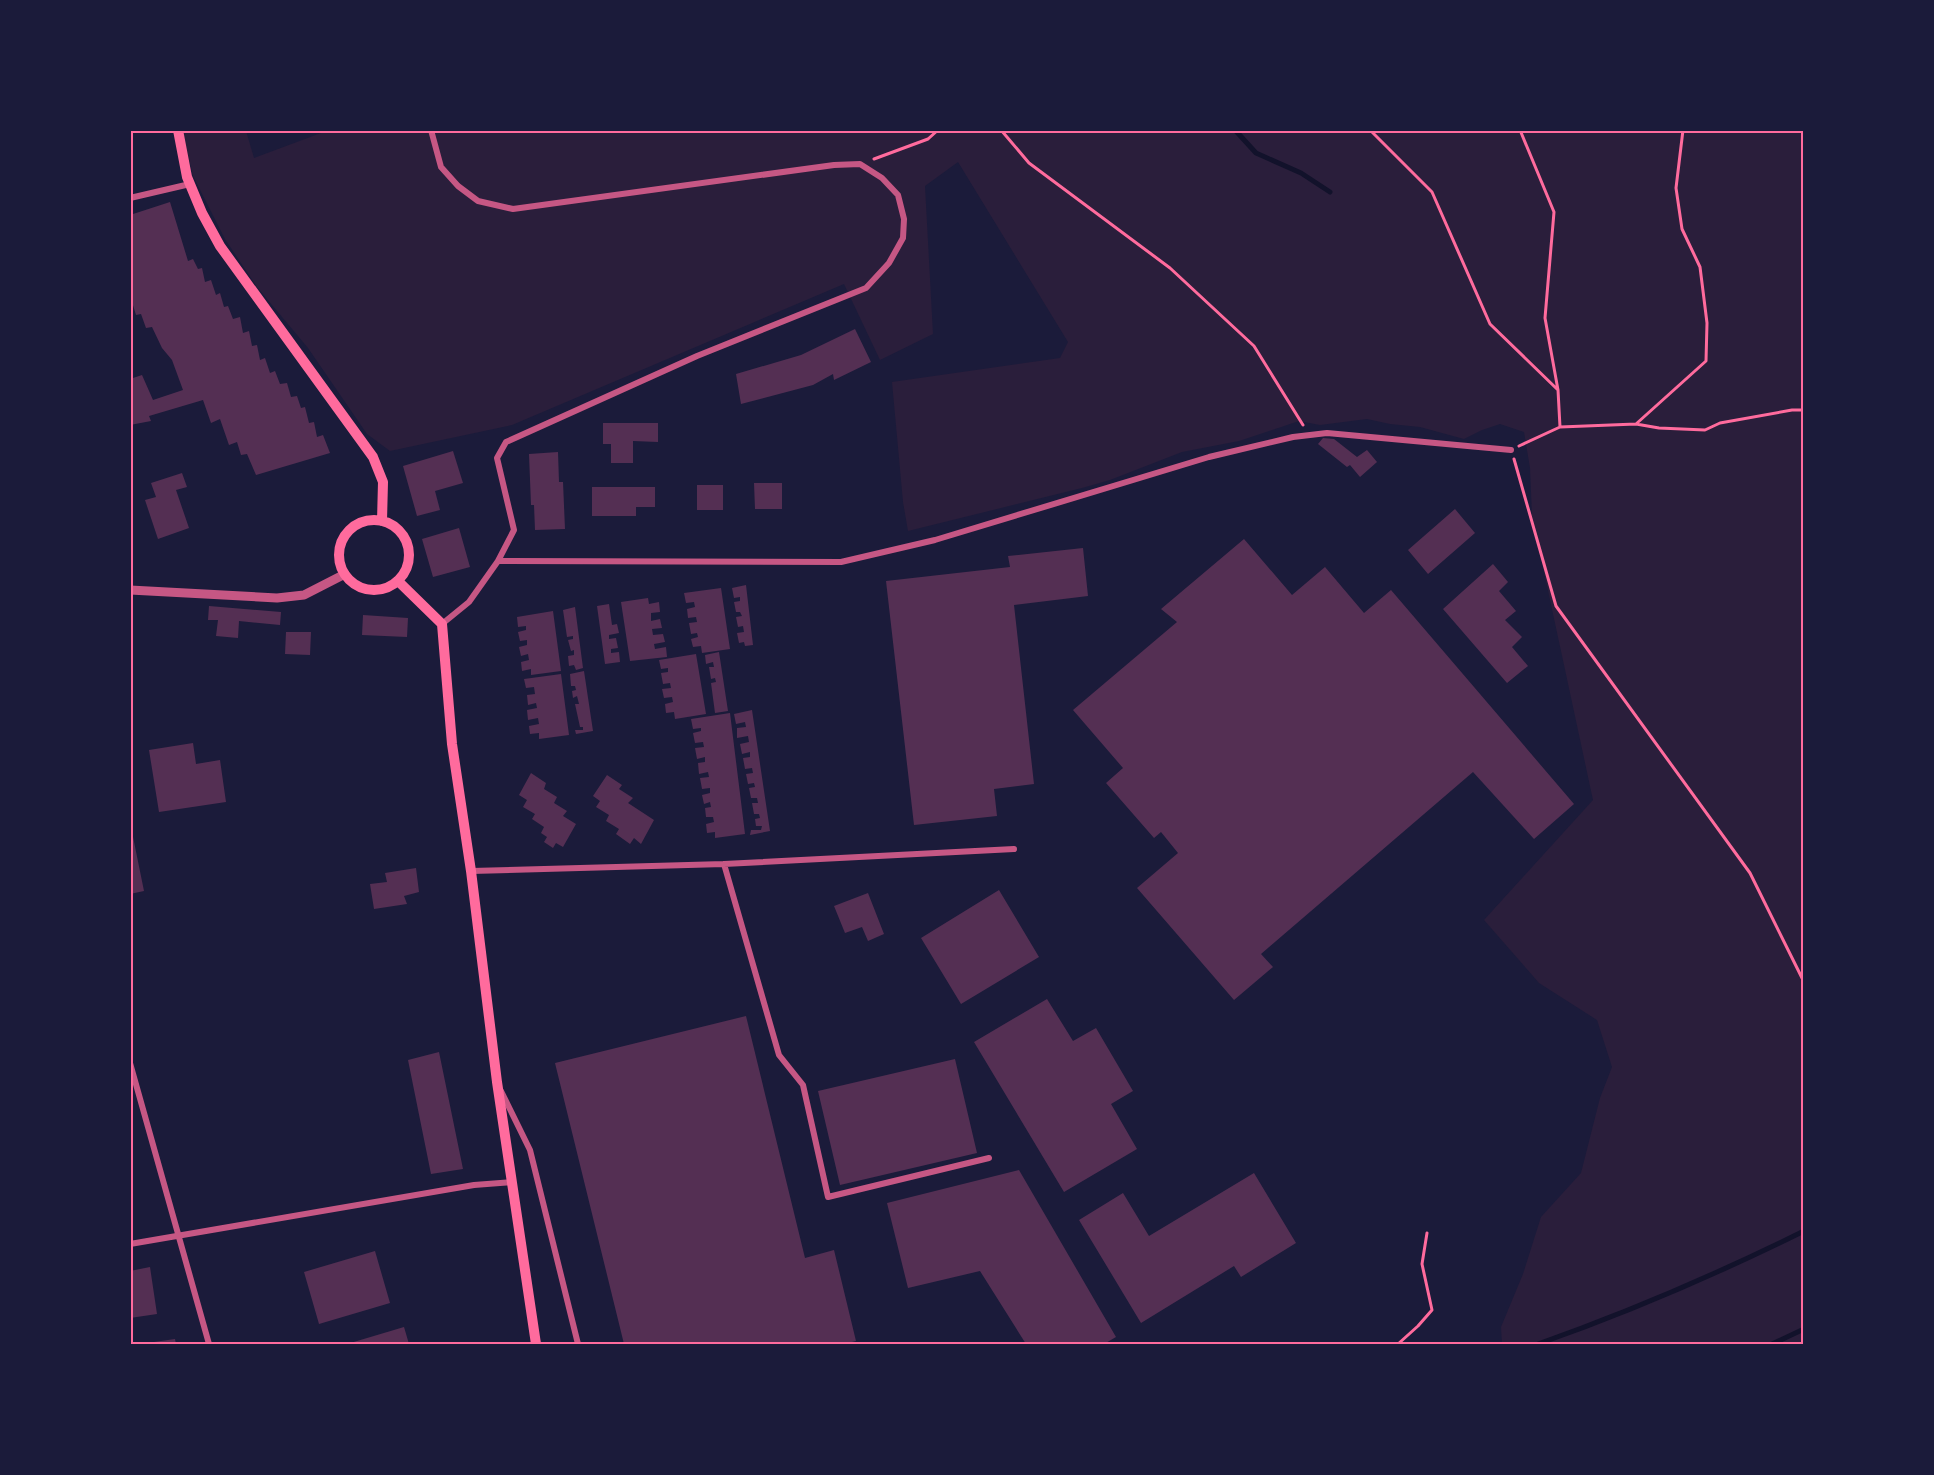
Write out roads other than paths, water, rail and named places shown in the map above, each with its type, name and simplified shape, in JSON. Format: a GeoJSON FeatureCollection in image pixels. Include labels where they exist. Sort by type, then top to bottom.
{"type":"FeatureCollection","features":[{"type":"Feature","properties":{"kind":"main road"},"geometry":{"type":"LineString","coordinates":[[178,130],[190,184],[202,213],[220,246],[373,457],[383,482],[382,521]]}},
{"type":"Feature","properties":{"kind":"main road"},"geometry":{"type":"LineString","coordinates":[[382,521],[401,532],[409,551],[408,562],[398,581],[389,586],[370,589],[352,581],[345,574],[339,554],[341,544],[353,527],[362,522],[382,521]]}},
{"type":"Feature","properties":{"kind":"main road"},"geometry":{"type":"LineString","coordinates":[[398,581],[442,624],[452,744],[471,871],[497,1082],[536,1344]]}},
{"type":"Feature","properties":{"kind":"street"},"geometry":{"type":"LineString","coordinates":[[431,130],[441,167],[458,186],[478,201],[513,209],[834,165],[860,164],[882,178],[898,195],[904,219],[903,238],[889,263],[866,288],[697,356],[506,442],[497,458],[514,530],[498,561],[470,602],[442,624]]}},
{"type":"Feature","properties":{"kind":"street"},"geometry":{"type":"LineString","coordinates":[[130,198],[190,184]]}},
{"type":"Feature","properties":{"kind":"street"},"geometry":{"type":"LineString","coordinates":[[498,561],[841,562],[935,540],[1209,457],[1308,434],[1327,433],[1511,450]]}},
{"type":"Feature","properties":{"kind":"street"},"geometry":{"type":"LineString","coordinates":[[130,590],[277,598],[304,595],[345,574]]}},
{"type":"Feature","properties":{"kind":"street"},"geometry":{"type":"LineString","coordinates":[[471,871],[724,864],[1014,849]]}},
{"type":"Feature","properties":{"kind":"street"},"geometry":{"type":"LineString","coordinates":[[724,864],[779,1055],[803,1085],[828,1197],[989,1158]]}},
{"type":"Feature","properties":{"kind":"street"},"geometry":{"type":"LineString","coordinates":[[130,1063],[209,1344]]}},
{"type":"Feature","properties":{"kind":"street"},"geometry":{"type":"LineString","coordinates":[[497,1082],[530,1150],[578,1344]]}},
{"type":"Feature","properties":{"kind":"street"},"geometry":{"type":"LineString","coordinates":[[130,1245],[474,1185],[512,1182]]}},
{"type":"Feature","properties":{"kind":"waterway"},"geometry":{"type":"LineString","coordinates":[[1235,130],[1256,153],[1301,173],[1330,192]]}},
{"type":"Feature","properties":{"kind":"waterway"},"geometry":{"type":"LineString","coordinates":[[1538,1344],[1672,1292],[1804,1231]]}},
{"type":"Feature","properties":{"kind":"waterway"},"geometry":{"type":"LineString","coordinates":[[1772,1344],[1804,1329]]}}]}
